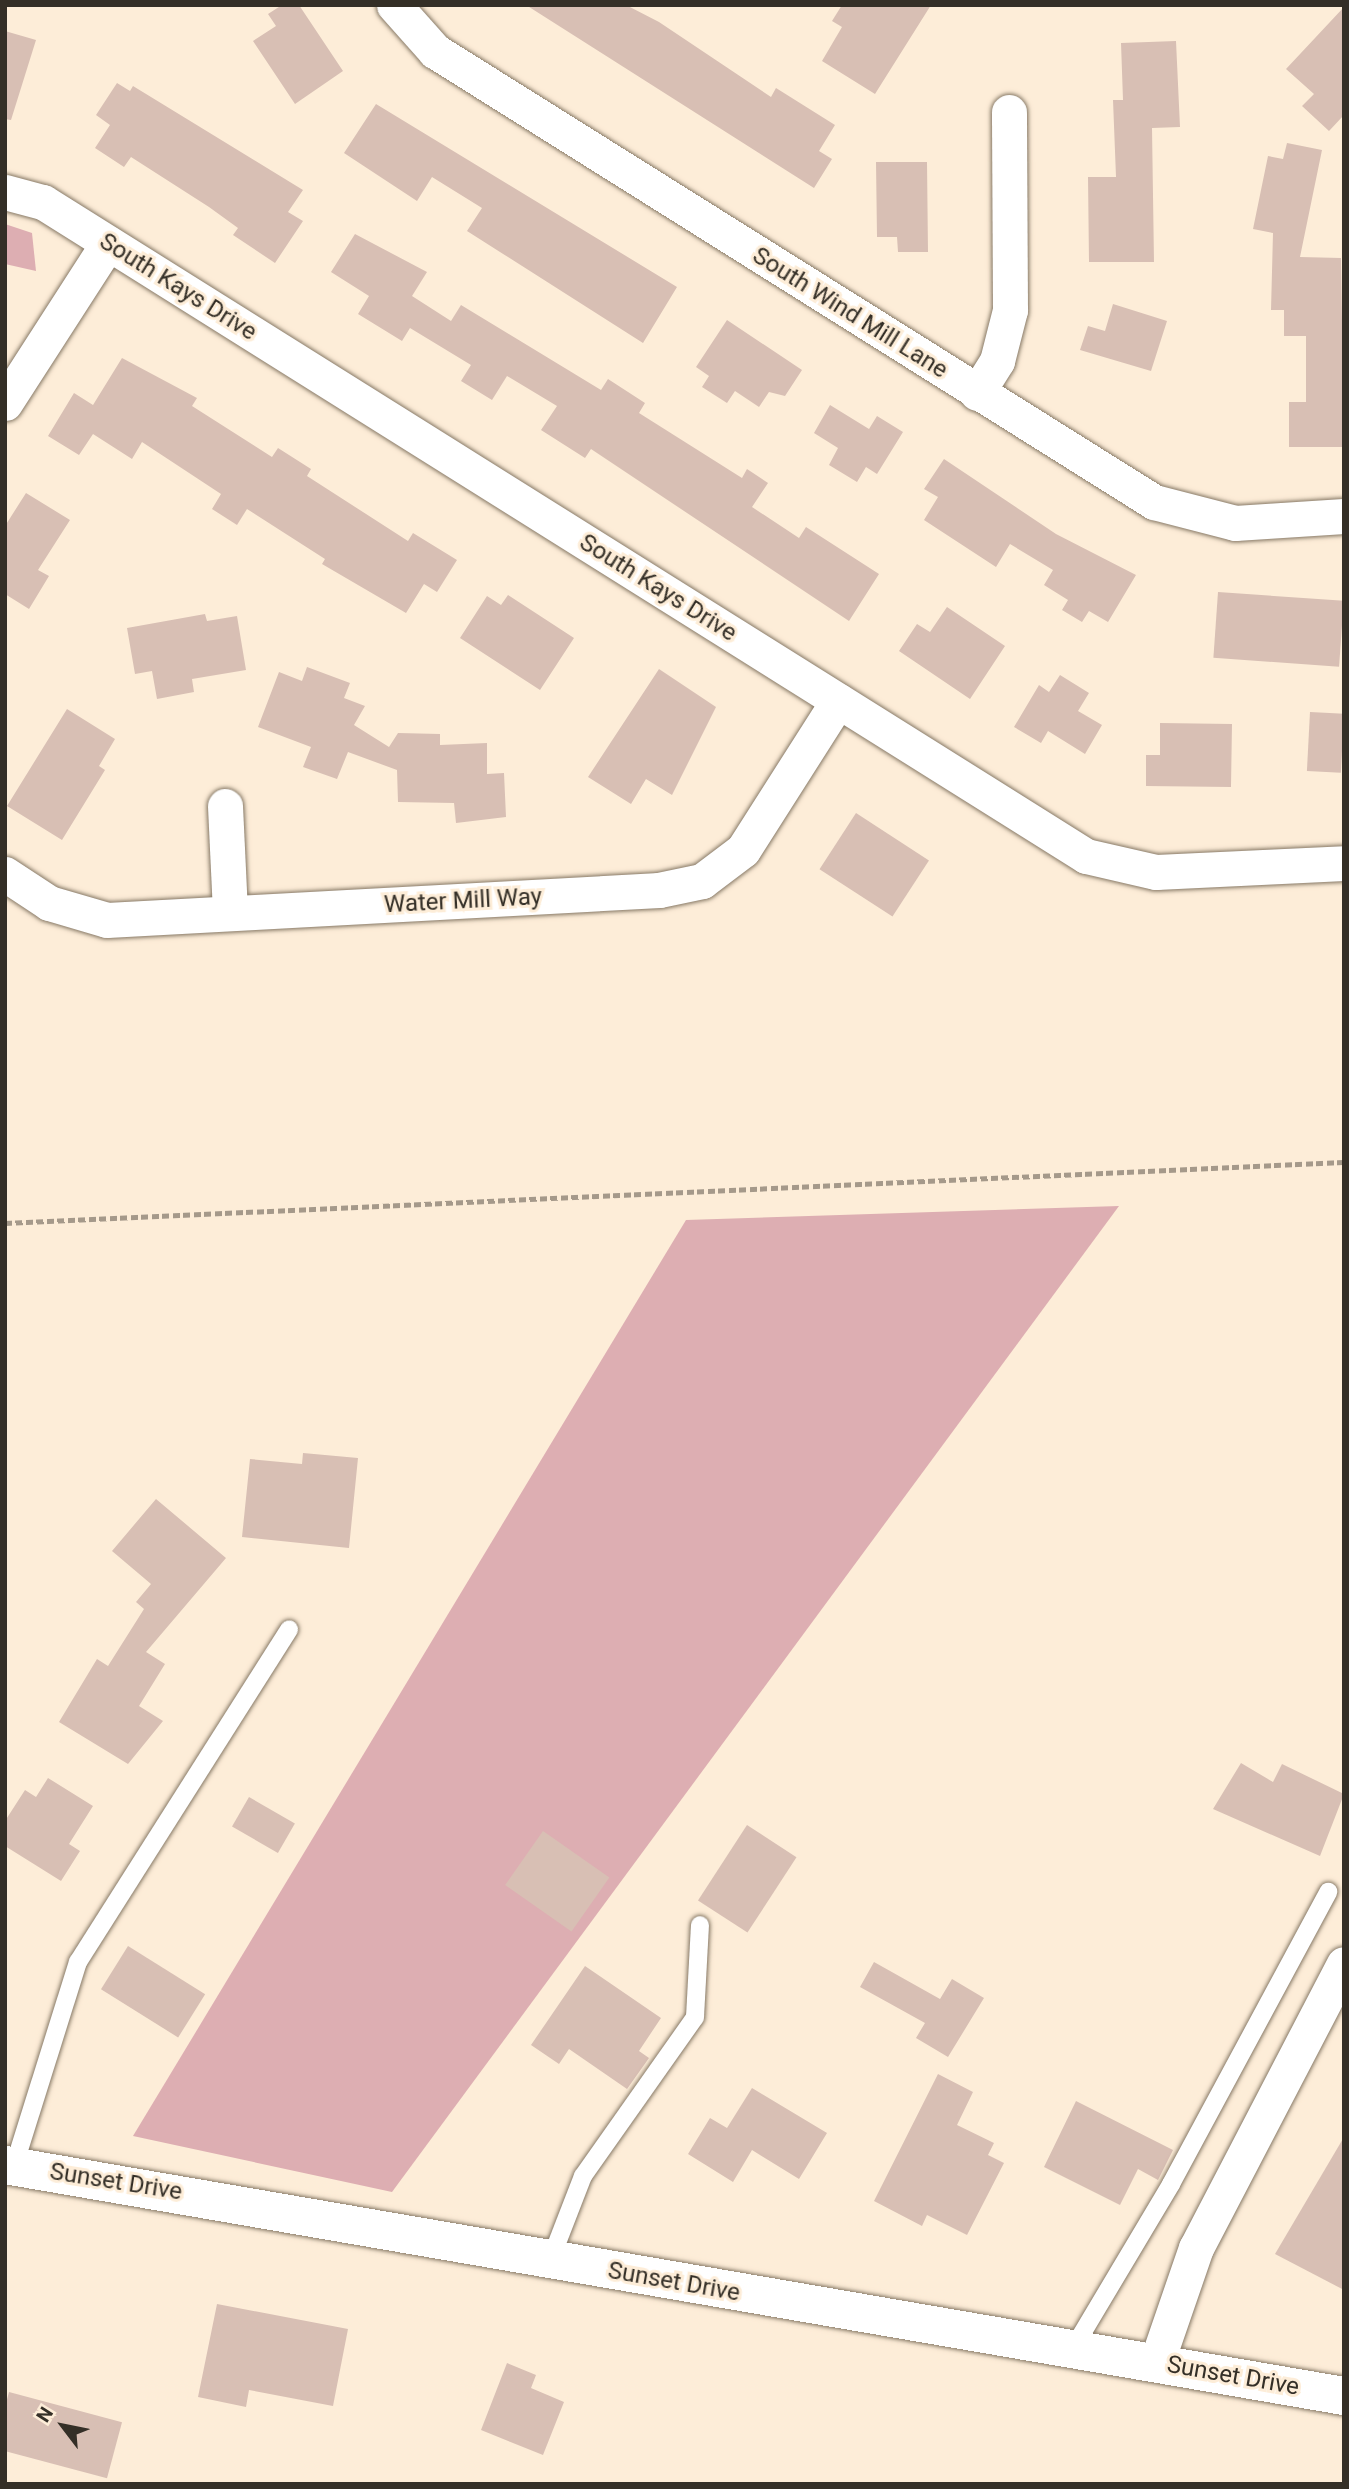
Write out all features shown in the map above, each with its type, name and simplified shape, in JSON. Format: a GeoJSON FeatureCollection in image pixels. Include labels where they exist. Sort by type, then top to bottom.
{"type":"FeatureCollection","features":[{"type":"Feature","properties":{"kind":"main road","name":"Sunset Drive"},"geometry":{"type":"LineString","coordinates":[[10,2165],[1072,2352],[1157,2361],[1344,2396]]}},
{"type":"Feature","properties":{"kind":"street","name":"South Wind Mill Lane"},"geometry":{"type":"LineString","coordinates":[[394,5],[435,51],[1154,502],[1235,523],[1344,516]]}},
{"type":"Feature","properties":{"kind":"street"},"geometry":{"type":"LineString","coordinates":[[977,393],[997,361],[1010,310],[1009,112]]}},
{"type":"Feature","properties":{"kind":"street","name":"South Kays Drive"},"geometry":{"type":"LineString","coordinates":[[5,192],[43,202],[1086,856],[1156,872],[1344,863]]}},
{"type":"Feature","properties":{"kind":"street"},"geometry":{"type":"LineString","coordinates":[[5,403],[108,243]]}},
{"type":"Feature","properties":{"kind":"street","name":"Water Mill Way"},"geometry":{"type":"LineString","coordinates":[[5,874],[49,903],[107,920],[659,890],[702,881],[743,850],[838,701]]}},
{"type":"Feature","properties":{"kind":"street"},"geometry":{"type":"LineString","coordinates":[[225,806],[230,913]]}},
{"type":"Feature","properties":{"kind":"street"},"geometry":{"type":"LineString","coordinates":[[1157,2361],[1196,2248],[1344,1964]]}},
{"type":"Feature","properties":{"kind":"lane"},"geometry":{"type":"LineString","coordinates":[[10,2165],[78,1962],[289,1629]]}},
{"type":"Feature","properties":{"kind":"lane"},"geometry":{"type":"LineString","coordinates":[[1072,2352],[1171,2184],[1328,1892]]}},
{"type":"Feature","properties":{"kind":"lane"},"geometry":{"type":"LineString","coordinates":[[550,2261],[583,2176],[695,2017],[700,1925]]}},
{"type":"Feature","properties":{"kind":"path"},"geometry":{"type":"LineString","coordinates":[[5,1223],[1344,1162]]}},
{"type":"Feature","properties":{"kind":"shaded area"},"geometry":{"type":"Polygon","coordinates":[[[5,224],[32,233],[36,271],[5,264],[5,224]]]}},
{"type":"Feature","properties":{"kind":"shaded area"},"geometry":{"type":"Polygon","coordinates":[[[1119,1206],[392,2192],[133,2136],[686,1220],[1119,1206]]]}},
{"type":"Feature","properties":{"kind":"building"},"geometry":{"type":"Polygon","coordinates":[[[282,5],[299,5],[343,71],[295,104],[253,41],[276,26],[268,14],[282,5]]]}},
{"type":"Feature","properties":{"kind":"building"},"geometry":{"type":"Polygon","coordinates":[[[526,5],[626,5],[659,22],[771,97],[776,88],[835,125],[819,151],[832,159],[814,188],[526,5]]]}},
{"type":"Feature","properties":{"kind":"building"},"geometry":{"type":"Polygon","coordinates":[[[842,5],[931,5],[875,94],[822,61],[842,27],[832,21],[842,5]]]}},
{"type":"Feature","properties":{"kind":"building"},"geometry":{"type":"Polygon","coordinates":[[[1344,7],[1344,115],[1329,131],[1302,106],[1314,94],[1286,69],[1344,7]]]}},
{"type":"Feature","properties":{"kind":"building"},"geometry":{"type":"Polygon","coordinates":[[[5,31],[36,40],[11,120],[5,119],[5,31]]]}},
{"type":"Feature","properties":{"kind":"building"},"geometry":{"type":"Polygon","coordinates":[[[1176,41],[1180,127],[1152,128],[1154,262],[1089,262],[1088,177],[1116,177],[1113,100],[1123,100],[1121,43],[1176,41]]]}},
{"type":"Feature","properties":{"kind":"building"},"geometry":{"type":"Polygon","coordinates":[[[117,83],[130,91],[133,86],[303,190],[288,212],[303,221],[275,263],[233,235],[238,228],[131,157],[124,167],[95,148],[110,125],[96,115],[117,83]]]}},
{"type":"Feature","properties":{"kind":"building"},"geometry":{"type":"Polygon","coordinates":[[[376,104],[677,287],[643,343],[467,231],[482,208],[432,177],[417,201],[344,153],[376,104]]]}},
{"type":"Feature","properties":{"kind":"building"},"geometry":{"type":"Polygon","coordinates":[[[1287,143],[1322,150],[1300,257],[1341,258],[1344,447],[1289,447],[1289,402],[1306,402],[1306,336],[1284,336],[1284,310],[1271,310],[1273,233],[1253,229],[1268,156],[1283,159],[1287,143]]]}},
{"type":"Feature","properties":{"kind":"building"},"geometry":{"type":"Polygon","coordinates":[[[876,162],[927,162],[928,252],[898,252],[897,237],[877,237],[876,162]]]}},
{"type":"Feature","properties":{"kind":"building"},"geometry":{"type":"Polygon","coordinates":[[[355,234],[427,272],[412,296],[451,321],[461,305],[601,390],[608,379],[645,403],[639,413],[742,478],[747,469],[768,483],[752,507],[799,538],[806,527],[879,574],[849,621],[591,449],[585,458],[541,430],[557,406],[507,376],[492,400],[461,381],[471,365],[410,328],[402,341],[358,314],[369,296],[331,272],[355,234]]]}},
{"type":"Feature","properties":{"kind":"building"},"geometry":{"type":"Polygon","coordinates":[[[1113,304],[1167,321],[1151,371],[1080,350],[1088,326],[1105,331],[1113,304]]]}},
{"type":"Feature","properties":{"kind":"building"},"geometry":{"type":"Polygon","coordinates":[[[727,320],[802,370],[785,396],[769,392],[759,407],[735,391],[727,403],[702,387],[709,376],[696,367],[727,320]]]}},
{"type":"Feature","properties":{"kind":"building"},"geometry":{"type":"Polygon","coordinates":[[[122,358],[197,398],[192,406],[272,457],[278,448],[311,469],[307,476],[408,541],[413,533],[457,560],[437,592],[424,584],[406,613],[322,564],[325,559],[247,509],[237,525],[212,509],[221,494],[142,442],[132,459],[93,434],[79,455],[48,436],[74,393],[93,405],[122,358]]]}},
{"type":"Feature","properties":{"kind":"building"},"geometry":{"type":"Polygon","coordinates":[[[830,405],[869,429],[877,416],[903,432],[877,474],[866,467],[857,482],[829,465],[838,448],[814,433],[830,405]]]}},
{"type":"Feature","properties":{"kind":"building"},"geometry":{"type":"Polygon","coordinates":[[[944,459],[1056,534],[1136,575],[1108,622],[1089,611],[1082,622],[1062,610],[1068,600],[1044,585],[1053,570],[1010,544],[996,567],[924,520],[938,497],[924,489],[944,459]]]}},
{"type":"Feature","properties":{"kind":"building"},"geometry":{"type":"Polygon","coordinates":[[[26,493],[70,520],[38,570],[49,576],[29,609],[5,594],[5,526],[26,493]]]}},
{"type":"Feature","properties":{"kind":"building"},"geometry":{"type":"Polygon","coordinates":[[[1218,592],[1344,601],[1339,667],[1213,658],[1218,592]]]}},
{"type":"Feature","properties":{"kind":"building"},"geometry":{"type":"Polygon","coordinates":[[[508,595],[574,638],[540,690],[460,638],[487,596],[501,605],[508,595]]]}},
{"type":"Feature","properties":{"kind":"building"},"geometry":{"type":"Polygon","coordinates":[[[947,607],[1005,646],[970,699],[899,651],[917,624],[930,632],[947,607]]]}},
{"type":"Feature","properties":{"kind":"building"},"geometry":{"type":"Polygon","coordinates":[[[205,614],[207,621],[237,616],[246,670],[192,679],[194,692],[157,699],[152,671],[135,674],[127,628],[205,614]]]}},
{"type":"Feature","properties":{"kind":"building"},"geometry":{"type":"Polygon","coordinates":[[[307,667],[350,683],[344,698],[365,706],[354,725],[389,747],[398,733],[440,734],[440,745],[487,743],[487,774],[504,773],[506,817],[456,823],[454,803],[398,802],[397,770],[348,752],[337,779],[303,767],[311,747],[258,727],[279,672],[302,681],[307,667]]]}},
{"type":"Feature","properties":{"kind":"building"},"geometry":{"type":"Polygon","coordinates":[[[659,669],[716,707],[672,795],[646,779],[631,804],[588,777],[659,669]]]}},
{"type":"Feature","properties":{"kind":"building"},"geometry":{"type":"Polygon","coordinates":[[[1060,675],[1089,693],[1078,711],[1102,725],[1085,754],[1048,731],[1041,743],[1014,727],[1039,685],[1049,692],[1060,675]]]}},
{"type":"Feature","properties":{"kind":"building"},"geometry":{"type":"Polygon","coordinates":[[[67,709],[115,739],[99,766],[105,770],[62,840],[7,806],[67,709]]]}},
{"type":"Feature","properties":{"kind":"building"},"geometry":{"type":"Polygon","coordinates":[[[1310,712],[1344,714],[1341,773],[1307,771],[1310,712]]]}},
{"type":"Feature","properties":{"kind":"building"},"geometry":{"type":"Polygon","coordinates":[[[1160,723],[1232,724],[1231,787],[1146,786],[1146,755],[1160,755],[1160,723]]]}},
{"type":"Feature","properties":{"kind":"building"},"geometry":{"type":"Polygon","coordinates":[[[856,813],[929,860],[892,917],[820,869],[856,813]]]}},
{"type":"Feature","properties":{"kind":"building"},"geometry":{"type":"Polygon","coordinates":[[[303,1453],[358,1458],[349,1548],[242,1537],[250,1459],[302,1464],[303,1453]]]}},
{"type":"Feature","properties":{"kind":"building"},"geometry":{"type":"Polygon","coordinates":[[[156,1499],[226,1558],[146,1652],[165,1664],[139,1706],[163,1721],[128,1764],[59,1722],[97,1659],[108,1666],[144,1609],[136,1602],[151,1584],[112,1551],[156,1499]]]}},
{"type":"Feature","properties":{"kind":"building"},"geometry":{"type":"Polygon","coordinates":[[[1241,1763],[1273,1782],[1282,1764],[1344,1794],[1320,1856],[1213,1809],[1241,1763]]]}},
{"type":"Feature","properties":{"kind":"building"},"geometry":{"type":"Polygon","coordinates":[[[48,1778],[93,1806],[69,1844],[80,1851],[61,1881],[5,1846],[5,1821],[25,1790],[36,1797],[48,1778]]]}},
{"type":"Feature","properties":{"kind":"building"},"geometry":{"type":"Polygon","coordinates":[[[249,1797],[295,1824],[278,1853],[232,1826],[249,1797]]]}},
{"type":"Feature","properties":{"kind":"building"},"geometry":{"type":"Polygon","coordinates":[[[747,1825],[796,1857],[747,1933],[698,1900],[747,1825]]]}},
{"type":"Feature","properties":{"kind":"building"},"geometry":{"type":"Polygon","coordinates":[[[543,1831],[609,1877],[571,1932],[505,1885],[543,1831]]]}},
{"type":"Feature","properties":{"kind":"building"},"geometry":{"type":"Polygon","coordinates":[[[128,1946],[205,1994],[178,2037],[101,1989],[128,1946]]]}},
{"type":"Feature","properties":{"kind":"building"},"geometry":{"type":"Polygon","coordinates":[[[874,1962],[940,1999],[952,1979],[984,1998],[948,2057],[916,2038],[925,2023],[860,1987],[874,1962]]]}},
{"type":"Feature","properties":{"kind":"building"},"geometry":{"type":"Polygon","coordinates":[[[585,1966],[661,2018],[639,2051],[649,2058],[627,2089],[569,2049],[559,2064],[531,2045],[585,1966]]]}},
{"type":"Feature","properties":{"kind":"building"},"geometry":{"type":"Polygon","coordinates":[[[938,2074],[973,2092],[957,2125],[994,2143],[988,2155],[1004,2163],[967,2235],[927,2215],[922,2226],[874,2201],[938,2074]]]}},
{"type":"Feature","properties":{"kind":"building"},"geometry":{"type":"Polygon","coordinates":[[[752,2088],[827,2133],[799,2179],[752,2150],[733,2182],[688,2154],[710,2118],[727,2128],[752,2088]]]}},
{"type":"Feature","properties":{"kind":"building"},"geometry":{"type":"Polygon","coordinates":[[[1076,2101],[1173,2150],[1158,2180],[1138,2169],[1120,2205],[1044,2167],[1076,2101]]]}},
{"type":"Feature","properties":{"kind":"building"},"geometry":{"type":"Polygon","coordinates":[[[1344,2137],[1344,2290],[1275,2254],[1344,2137]]]}},
{"type":"Feature","properties":{"kind":"building"},"geometry":{"type":"Polygon","coordinates":[[[217,2304],[348,2329],[333,2406],[249,2390],[246,2407],[198,2397],[217,2304]]]}},
{"type":"Feature","properties":{"kind":"building"},"geometry":{"type":"Polygon","coordinates":[[[507,2363],[536,2375],[531,2388],[564,2402],[543,2455],[481,2430],[507,2363]]]}},
{"type":"Feature","properties":{"kind":"building"},"geometry":{"type":"Polygon","coordinates":[[[9,2392],[122,2422],[107,2478],[5,2451],[5,2407],[9,2392]]]}}]}
